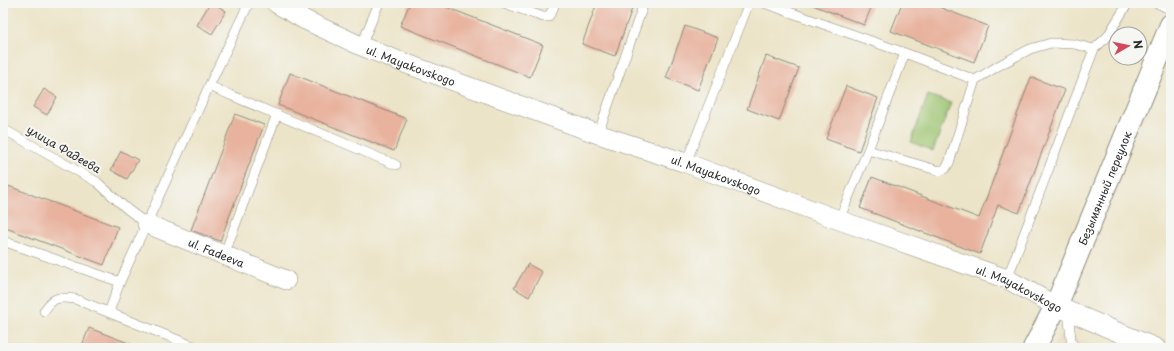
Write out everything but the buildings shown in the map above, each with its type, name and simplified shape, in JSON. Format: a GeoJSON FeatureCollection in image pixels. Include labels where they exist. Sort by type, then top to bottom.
{"type":"FeatureCollection","features":[{"type":"Feature","properties":{"kind":"street","name":"ul. Mayakovskogo"},"geometry":{"type":"LineString","coordinates":[[276,3],[305,20],[361,46],[598,134],[686,163],[840,220],[1007,279],[1062,309],[1156,348]]}},
{"type":"Feature","properties":{"kind":"street","name":"Безымянный переулок"},"geometry":{"type":"LineString","coordinates":[[1034,348],[1062,309],[1171,26]]}},
{"type":"Feature","properties":{"kind":"street","name":"ul. Fadeeva"},"geometry":{"type":"LineString","coordinates":[[147,224],[286,280]]}},
{"type":"Feature","properties":{"kind":"lane"},"geometry":{"type":"LineString","coordinates":[[109,312],[120,282],[209,86],[249,3]]}},
{"type":"Feature","properties":{"kind":"lane"},"geometry":{"type":"LineString","coordinates":[[361,46],[379,3]]}},
{"type":"Feature","properties":{"kind":"lane"},"geometry":{"type":"LineString","coordinates":[[504,3],[543,17],[548,17],[555,3]]}},
{"type":"Feature","properties":{"kind":"lane"},"geometry":{"type":"LineString","coordinates":[[598,134],[644,3]]}},
{"type":"Feature","properties":{"kind":"lane"},"geometry":{"type":"LineString","coordinates":[[686,163],[750,3]]}},
{"type":"Feature","properties":{"kind":"lane"},"geometry":{"type":"LineString","coordinates":[[764,3],[905,53],[975,80]]}},
{"type":"Feature","properties":{"kind":"lane"},"geometry":{"type":"LineString","coordinates":[[1007,279],[1094,49],[1107,37],[1128,3]]}},
{"type":"Feature","properties":{"kind":"lane"},"geometry":{"type":"LineString","coordinates":[[1157,3],[1171,10]]}},
{"type":"Feature","properties":{"kind":"lane"},"geometry":{"type":"LineString","coordinates":[[868,150],[933,169],[946,169],[975,80],[998,66],[1030,50],[1051,43],[1074,44],[1094,49]]}},
{"type":"Feature","properties":{"kind":"lane"},"geometry":{"type":"LineString","coordinates":[[840,220],[905,53]]}},
{"type":"Feature","properties":{"kind":"lane"},"geometry":{"type":"LineString","coordinates":[[209,86],[396,165]]}},
{"type":"Feature","properties":{"kind":"lane"},"geometry":{"type":"LineString","coordinates":[[224,255],[277,114]]}},
{"type":"Feature","properties":{"kind":"lane","name":"улица Фадеева"},"geometry":{"type":"LineString","coordinates":[[3,128],[97,182],[127,209],[147,224]]}},
{"type":"Feature","properties":{"kind":"lane"},"geometry":{"type":"LineString","coordinates":[[3,241],[120,282]]}},
{"type":"Feature","properties":{"kind":"lane"},"geometry":{"type":"LineString","coordinates":[[44,311],[50,302],[61,298],[75,299],[198,348]]}},
{"type":"Feature","properties":{"kind":"lane"},"geometry":{"type":"LineString","coordinates":[[1062,309],[1072,348]]}},
{"type":"Feature","properties":{"kind":"shaded area"},"geometry":{"type":"Polygon","coordinates":[[[1059,333],[1101,348],[1052,348],[1059,333]]]}},
{"type":"Feature","properties":{"kind":"green space"},"geometry":{"type":"Polygon","coordinates":[[[928,95],[951,103],[933,151],[911,142],[928,95]]]}}]}
